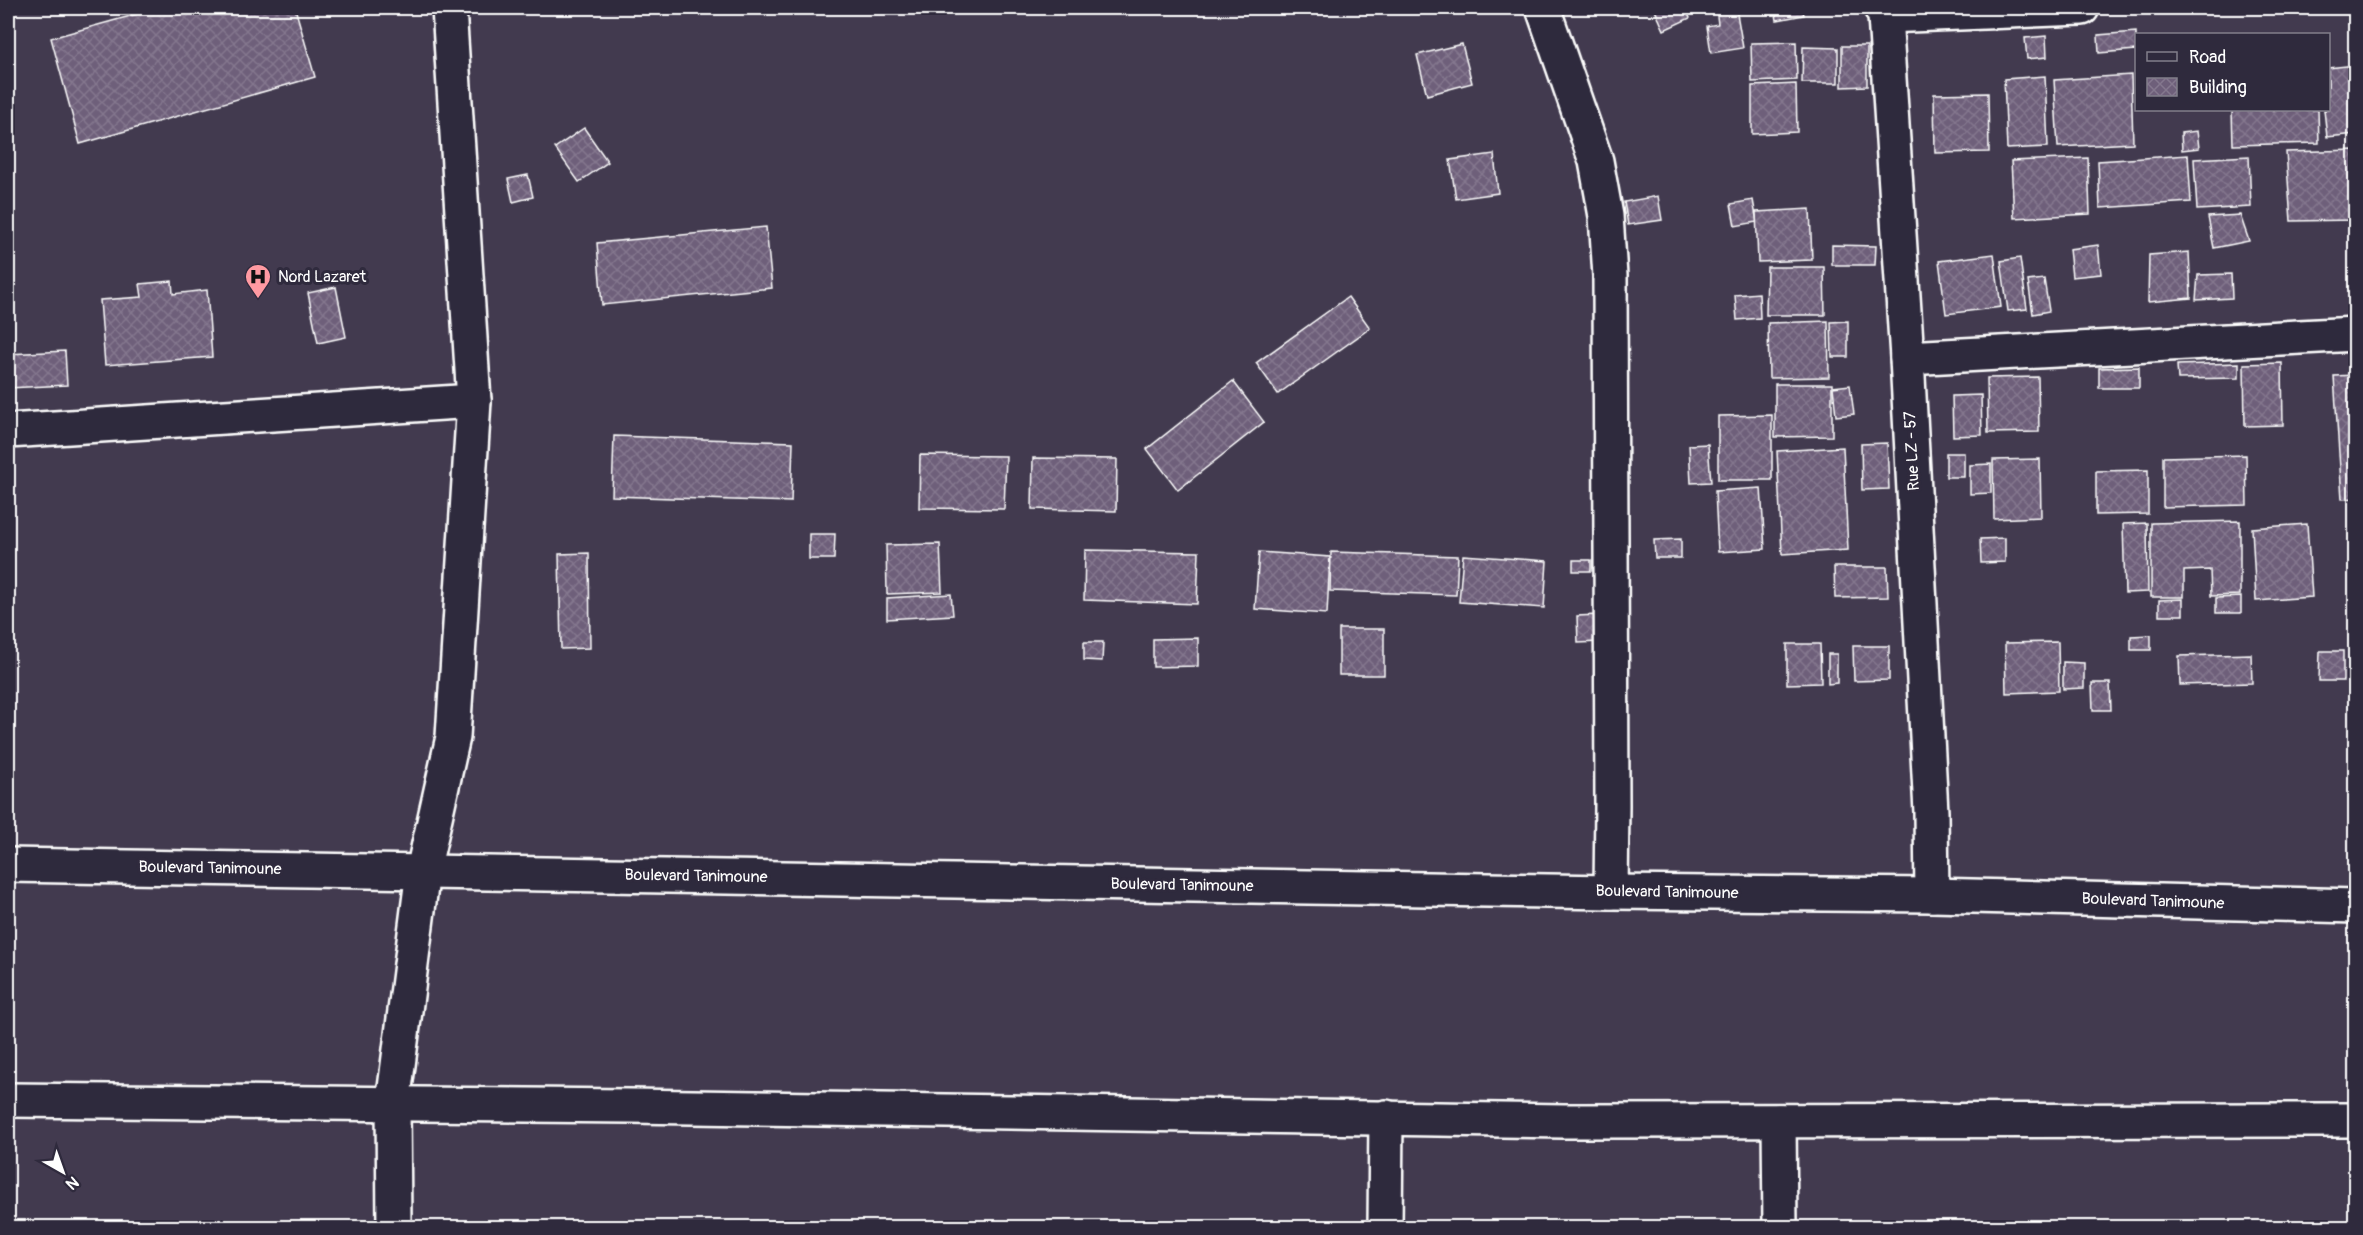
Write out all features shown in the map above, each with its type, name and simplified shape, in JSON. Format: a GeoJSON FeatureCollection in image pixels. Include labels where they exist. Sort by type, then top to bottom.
{"type":"FeatureCollection","features":[{"type":"Feature","properties":{"kind":"main road"},"geometry":{"type":"LineString","coordinates":[[394,1227],[393,1104],[423,871],[453,736],[474,401],[449,8]]}},
{"type":"Feature","properties":{"kind":"main road"},"geometry":{"type":"LineString","coordinates":[[1543,8],[1596,161],[1606,216],[1610,276],[1611,892]]}},
{"type":"Feature","properties":{"kind":"main road"},"geometry":{"type":"LineString","coordinates":[[1883,12],[2082,8]]}},
{"type":"Feature","properties":{"kind":"main road","name":"Rue LZ - 57"},"geometry":{"type":"LineString","coordinates":[[1883,12],[1907,358],[1931,812],[1932,895]]}},
{"type":"Feature","properties":{"kind":"main road"},"geometry":{"type":"LineString","coordinates":[[1907,358],[2355,334]]}},
{"type":"Feature","properties":{"kind":"main road"},"geometry":{"type":"LineString","coordinates":[[8,431],[474,401]]}},
{"type":"Feature","properties":{"kind":"main road","name":"Boulevard Tanimoune"},"geometry":{"type":"LineString","coordinates":[[8,865],[1611,892],[1932,895],[2355,906]]}},
{"type":"Feature","properties":{"kind":"main road"},"geometry":{"type":"LineString","coordinates":[[8,1100],[1564,1121],[2355,1120]]}},
{"type":"Feature","properties":{"kind":"main road"},"geometry":{"type":"LineString","coordinates":[[1385,1227],[1386,1117]]}},
{"type":"Feature","properties":{"kind":"main road"},"geometry":{"type":"LineString","coordinates":[[1779,1121],[1780,1227]]}},
{"type":"Feature","properties":{"kind":"building"},"geometry":{"type":"Polygon","coordinates":[[[159,8],[295,8],[315,77],[80,144],[51,38],[159,8]]]}},
{"type":"Feature","properties":{"kind":"building"},"geometry":{"type":"Polygon","coordinates":[[[1654,8],[1685,8],[1690,18],[1664,30],[1654,8]]]}},
{"type":"Feature","properties":{"kind":"building"},"geometry":{"type":"Polygon","coordinates":[[[1716,8],[1736,8],[1743,48],[1711,53],[1707,26],[1718,24],[1716,8]]]}},
{"type":"Feature","properties":{"kind":"building"},"geometry":{"type":"Polygon","coordinates":[[[1775,8],[1802,8],[1804,15],[1777,20],[1775,8]]]}},
{"type":"Feature","properties":{"kind":"building"},"geometry":{"type":"Polygon","coordinates":[[[2136,32],[2135,50],[2099,53],[2098,35],[2136,32]]]}},
{"type":"Feature","properties":{"kind":"building"},"geometry":{"type":"Polygon","coordinates":[[[2046,36],[2047,57],[2027,59],[2025,38],[2046,36]]]}},
{"type":"Feature","properties":{"kind":"building"},"geometry":{"type":"Polygon","coordinates":[[[1796,42],[1797,80],[1752,82],[1751,43],[1796,42]]]}},
{"type":"Feature","properties":{"kind":"building"},"geometry":{"type":"Polygon","coordinates":[[[1462,44],[1472,83],[1427,95],[1417,55],[1462,44]]]}},
{"type":"Feature","properties":{"kind":"building"},"geometry":{"type":"Polygon","coordinates":[[[1842,46],[1867,46],[1867,86],[1842,87],[1842,46]]]}},
{"type":"Feature","properties":{"kind":"building"},"geometry":{"type":"Polygon","coordinates":[[[1803,47],[1838,48],[1838,83],[1802,83],[1803,47]]]}},
{"type":"Feature","properties":{"kind":"building"},"geometry":{"type":"Polygon","coordinates":[[[2356,65],[2356,134],[2327,137],[2324,111],[2330,111],[2330,68],[2356,65]]]}},
{"type":"Feature","properties":{"kind":"building"},"geometry":{"type":"Polygon","coordinates":[[[2131,75],[2133,143],[2058,147],[2054,80],[2131,75]]]}},
{"type":"Feature","properties":{"kind":"building"},"geometry":{"type":"Polygon","coordinates":[[[2045,76],[2048,147],[2007,149],[2004,79],[2045,76]]]}},
{"type":"Feature","properties":{"kind":"building"},"geometry":{"type":"Polygon","coordinates":[[[1796,84],[1797,132],[1752,134],[1752,86],[1796,84]]]}},
{"type":"Feature","properties":{"kind":"building"},"geometry":{"type":"Polygon","coordinates":[[[1988,93],[1989,152],[1935,153],[1934,94],[1988,93]]]}},
{"type":"Feature","properties":{"kind":"building"},"geometry":{"type":"Polygon","coordinates":[[[2232,111],[2318,111],[2319,143],[2233,145],[2232,111]]]}},
{"type":"Feature","properties":{"kind":"building"},"geometry":{"type":"Polygon","coordinates":[[[584,128],[608,162],[579,182],[555,148],[584,128]]]}},
{"type":"Feature","properties":{"kind":"building"},"geometry":{"type":"Polygon","coordinates":[[[2197,131],[2199,148],[2182,150],[2181,133],[2197,131]]]}},
{"type":"Feature","properties":{"kind":"building"},"geometry":{"type":"Polygon","coordinates":[[[2356,150],[2356,220],[2291,221],[2286,152],[2356,150]]]}},
{"type":"Feature","properties":{"kind":"building"},"geometry":{"type":"Polygon","coordinates":[[[1494,154],[1498,193],[1456,199],[1450,160],[1494,154]]]}},
{"type":"Feature","properties":{"kind":"building"},"geometry":{"type":"Polygon","coordinates":[[[2188,155],[2191,202],[2100,208],[2098,161],[2188,155]]]}},
{"type":"Feature","properties":{"kind":"building"},"geometry":{"type":"Polygon","coordinates":[[[2249,156],[2251,207],[2197,210],[2194,159],[2249,156]]]}},
{"type":"Feature","properties":{"kind":"building"},"geometry":{"type":"Polygon","coordinates":[[[2088,158],[2090,214],[2014,218],[2011,161],[2088,158]]]}},
{"type":"Feature","properties":{"kind":"building"},"geometry":{"type":"Polygon","coordinates":[[[528,175],[533,197],[513,202],[508,179],[528,175]]]}},
{"type":"Feature","properties":{"kind":"building"},"geometry":{"type":"Polygon","coordinates":[[[1658,196],[1662,220],[1628,225],[1624,202],[1658,196]]]}},
{"type":"Feature","properties":{"kind":"building"},"geometry":{"type":"Polygon","coordinates":[[[1753,200],[1757,222],[1735,226],[1731,204],[1753,200]]]}},
{"type":"Feature","properties":{"kind":"building"},"geometry":{"type":"Polygon","coordinates":[[[1810,209],[1812,260],[1758,262],[1756,212],[1810,209]]]}},
{"type":"Feature","properties":{"kind":"building"},"geometry":{"type":"Polygon","coordinates":[[[2240,215],[2249,241],[2214,248],[2208,217],[2240,215]]]}},
{"type":"Feature","properties":{"kind":"building"},"geometry":{"type":"Polygon","coordinates":[[[766,227],[772,288],[602,305],[597,243],[766,227]]]}},
{"type":"Feature","properties":{"kind":"building"},"geometry":{"type":"Polygon","coordinates":[[[1832,245],[1876,246],[1875,265],[1832,265],[1832,245]]]}},
{"type":"Feature","properties":{"kind":"building"},"geometry":{"type":"Polygon","coordinates":[[[2098,245],[2101,274],[2072,277],[2069,249],[2098,245]]]}},
{"type":"Feature","properties":{"kind":"building"},"geometry":{"type":"Polygon","coordinates":[[[2189,252],[2191,298],[2148,302],[2149,255],[2189,252]]]}},
{"type":"Feature","properties":{"kind":"building"},"geometry":{"type":"Polygon","coordinates":[[[1994,254],[2001,307],[1946,314],[1939,261],[1994,254]]]}},
{"type":"Feature","properties":{"kind":"building"},"geometry":{"type":"Polygon","coordinates":[[[2020,258],[2027,309],[2008,311],[2001,261],[2020,258]]]}},
{"type":"Feature","properties":{"kind":"building"},"geometry":{"type":"Polygon","coordinates":[[[1767,267],[1824,267],[1825,315],[1766,315],[1767,267]]]}},
{"type":"Feature","properties":{"kind":"building"},"geometry":{"type":"Polygon","coordinates":[[[2231,274],[2232,298],[2196,300],[2198,275],[2231,274]]]}},
{"type":"Feature","properties":{"kind":"building"},"geometry":{"type":"Polygon","coordinates":[[[2044,279],[2049,311],[2033,314],[2028,281],[2044,279]]]}},
{"type":"Feature","properties":{"kind":"building"},"geometry":{"type":"Polygon","coordinates":[[[172,281],[173,294],[207,290],[212,357],[105,365],[100,300],[142,297],[140,284],[172,281]]]}},
{"type":"Feature","properties":{"kind":"building"},"geometry":{"type":"Polygon","coordinates":[[[336,287],[346,337],[318,343],[308,293],[336,287]]]}},
{"type":"Feature","properties":{"kind":"building"},"geometry":{"type":"Polygon","coordinates":[[[1759,293],[1760,318],[1737,320],[1735,295],[1759,293]]]}},
{"type":"Feature","properties":{"kind":"building"},"geometry":{"type":"Polygon","coordinates":[[[1348,297],[1370,328],[1278,394],[1256,363],[1348,297]]]}},
{"type":"Feature","properties":{"kind":"building"},"geometry":{"type":"Polygon","coordinates":[[[1828,321],[1829,377],[1769,378],[1768,323],[1828,321]]]}},
{"type":"Feature","properties":{"kind":"building"},"geometry":{"type":"Polygon","coordinates":[[[1848,321],[1848,357],[1832,357],[1831,322],[1848,321]]]}},
{"type":"Feature","properties":{"kind":"building"},"geometry":{"type":"Polygon","coordinates":[[[65,351],[67,385],[8,388],[8,354],[65,351]]]}},
{"type":"Feature","properties":{"kind":"building"},"geometry":{"type":"Polygon","coordinates":[[[2239,363],[2239,378],[2178,379],[2177,365],[2239,363]]]}},
{"type":"Feature","properties":{"kind":"building"},"geometry":{"type":"Polygon","coordinates":[[[2282,363],[2283,425],[2245,426],[2244,364],[2282,363]]]}},
{"type":"Feature","properties":{"kind":"building"},"geometry":{"type":"Polygon","coordinates":[[[2139,367],[2139,388],[2099,388],[2099,368],[2139,367]]]}},
{"type":"Feature","properties":{"kind":"building"},"geometry":{"type":"Polygon","coordinates":[[[2356,375],[2356,498],[2342,499],[2334,376],[2356,375]]]}},
{"type":"Feature","properties":{"kind":"building"},"geometry":{"type":"Polygon","coordinates":[[[2038,377],[2039,432],[1988,433],[1987,378],[2038,377]]]}},
{"type":"Feature","properties":{"kind":"building"},"geometry":{"type":"Polygon","coordinates":[[[1233,381],[1264,422],[1178,490],[1147,449],[1233,381]]]}},
{"type":"Feature","properties":{"kind":"building"},"geometry":{"type":"Polygon","coordinates":[[[1775,384],[1832,384],[1832,436],[1775,437],[1775,384]]]}},
{"type":"Feature","properties":{"kind":"building"},"geometry":{"type":"Polygon","coordinates":[[[1850,385],[1854,414],[1836,416],[1833,387],[1850,385]]]}},
{"type":"Feature","properties":{"kind":"building"},"geometry":{"type":"Polygon","coordinates":[[[1981,395],[1982,435],[1953,436],[1952,396],[1981,395]]]}},
{"type":"Feature","properties":{"kind":"building"},"geometry":{"type":"Polygon","coordinates":[[[1772,415],[1772,480],[1718,480],[1718,416],[1772,415]]]}},
{"type":"Feature","properties":{"kind":"building"},"geometry":{"type":"Polygon","coordinates":[[[614,436],[793,442],[791,502],[612,496],[614,436]]]}},
{"type":"Feature","properties":{"kind":"building"},"geometry":{"type":"Polygon","coordinates":[[[1887,443],[1889,489],[1862,490],[1861,444],[1887,443]]]}},
{"type":"Feature","properties":{"kind":"building"},"geometry":{"type":"Polygon","coordinates":[[[1708,444],[1711,482],[1691,483],[1689,445],[1708,444]]]}},
{"type":"Feature","properties":{"kind":"building"},"geometry":{"type":"Polygon","coordinates":[[[1843,447],[1848,550],[1782,554],[1777,451],[1843,447]]]}},
{"type":"Feature","properties":{"kind":"building"},"geometry":{"type":"Polygon","coordinates":[[[1946,453],[1964,453],[1964,477],[1946,477],[1946,453]]]}},
{"type":"Feature","properties":{"kind":"building"},"geometry":{"type":"Polygon","coordinates":[[[920,455],[1006,456],[1004,509],[919,508],[920,455]]]}},
{"type":"Feature","properties":{"kind":"building"},"geometry":{"type":"Polygon","coordinates":[[[2246,455],[2247,505],[2163,507],[2163,457],[2246,455]]]}},
{"type":"Feature","properties":{"kind":"building"},"geometry":{"type":"Polygon","coordinates":[[[1033,458],[1117,459],[1116,511],[1032,509],[1033,458]]]}},
{"type":"Feature","properties":{"kind":"building"},"geometry":{"type":"Polygon","coordinates":[[[2040,459],[2041,517],[1994,519],[1993,460],[2040,459]]]}},
{"type":"Feature","properties":{"kind":"building"},"geometry":{"type":"Polygon","coordinates":[[[1991,464],[1991,493],[1970,494],[1970,465],[1991,464]]]}},
{"type":"Feature","properties":{"kind":"building"},"geometry":{"type":"Polygon","coordinates":[[[2148,470],[2148,514],[2096,515],[2096,471],[2148,470]]]}},
{"type":"Feature","properties":{"kind":"building"},"geometry":{"type":"Polygon","coordinates":[[[1761,488],[1765,549],[1718,552],[1715,491],[1761,488]]]}},
{"type":"Feature","properties":{"kind":"building"},"geometry":{"type":"Polygon","coordinates":[[[2240,521],[2240,595],[2211,596],[2210,570],[2184,571],[2184,597],[2151,597],[2151,523],[2240,521]]]}},
{"type":"Feature","properties":{"kind":"building"},"geometry":{"type":"Polygon","coordinates":[[[2147,523],[2148,592],[2125,593],[2123,524],[2147,523]]]}},
{"type":"Feature","properties":{"kind":"building"},"geometry":{"type":"Polygon","coordinates":[[[2307,524],[2312,597],[2256,601],[2252,528],[2307,524]]]}},
{"type":"Feature","properties":{"kind":"building"},"geometry":{"type":"Polygon","coordinates":[[[809,534],[835,534],[834,559],[809,559],[809,534]]]}},
{"type":"Feature","properties":{"kind":"building"},"geometry":{"type":"Polygon","coordinates":[[[2005,538],[2005,562],[1981,563],[1980,539],[2005,538]]]}},
{"type":"Feature","properties":{"kind":"building"},"geometry":{"type":"Polygon","coordinates":[[[1681,539],[1681,558],[1655,558],[1654,540],[1681,539]]]}},
{"type":"Feature","properties":{"kind":"building"},"geometry":{"type":"Polygon","coordinates":[[[940,544],[942,592],[887,594],[886,545],[940,544]]]}},
{"type":"Feature","properties":{"kind":"building"},"geometry":{"type":"Polygon","coordinates":[[[1085,550],[1199,552],[1197,604],[1084,600],[1085,550]]]}},
{"type":"Feature","properties":{"kind":"building"},"geometry":{"type":"Polygon","coordinates":[[[1259,552],[1330,557],[1327,614],[1255,609],[1259,552]]]}},
{"type":"Feature","properties":{"kind":"building"},"geometry":{"type":"Polygon","coordinates":[[[1331,552],[1458,556],[1456,595],[1330,591],[1331,552]]]}},
{"type":"Feature","properties":{"kind":"building"},"geometry":{"type":"Polygon","coordinates":[[[589,553],[590,648],[561,649],[559,554],[589,553]]]}},
{"type":"Feature","properties":{"kind":"building"},"geometry":{"type":"Polygon","coordinates":[[[1463,555],[1547,561],[1544,608],[1459,602],[1463,555]]]}},
{"type":"Feature","properties":{"kind":"building"},"geometry":{"type":"Polygon","coordinates":[[[1573,560],[1591,560],[1591,571],[1573,571],[1573,560]]]}},
{"type":"Feature","properties":{"kind":"building"},"geometry":{"type":"Polygon","coordinates":[[[1834,567],[1887,567],[1888,597],[1835,598],[1834,567]]]}},
{"type":"Feature","properties":{"kind":"building"},"geometry":{"type":"Polygon","coordinates":[[[951,594],[953,615],[887,619],[887,598],[951,594]]]}},
{"type":"Feature","properties":{"kind":"building"},"geometry":{"type":"Polygon","coordinates":[[[2241,597],[2241,613],[2216,613],[2216,598],[2241,597]]]}},
{"type":"Feature","properties":{"kind":"building"},"geometry":{"type":"Polygon","coordinates":[[[2183,599],[2183,615],[2159,615],[2159,600],[2183,599]]]}},
{"type":"Feature","properties":{"kind":"building"},"geometry":{"type":"Polygon","coordinates":[[[1598,615],[1599,642],[1578,643],[1577,616],[1598,615]]]}},
{"type":"Feature","properties":{"kind":"building"},"geometry":{"type":"Polygon","coordinates":[[[1339,629],[1384,629],[1384,675],[1339,675],[1339,629]]]}},
{"type":"Feature","properties":{"kind":"building"},"geometry":{"type":"Polygon","coordinates":[[[2151,635],[2151,650],[2131,650],[2131,636],[2151,635]]]}},
{"type":"Feature","properties":{"kind":"building"},"geometry":{"type":"Polygon","coordinates":[[[1198,638],[1198,666],[1153,667],[1153,639],[1198,638]]]}},
{"type":"Feature","properties":{"kind":"building"},"geometry":{"type":"Polygon","coordinates":[[[1084,642],[1103,642],[1102,661],[1084,660],[1084,642]]]}},
{"type":"Feature","properties":{"kind":"building"},"geometry":{"type":"Polygon","coordinates":[[[2058,642],[2059,691],[2006,693],[2005,643],[2058,642]]]}},
{"type":"Feature","properties":{"kind":"building"},"geometry":{"type":"Polygon","coordinates":[[[1787,644],[1820,644],[1821,683],[1787,684],[1787,644]]]}},
{"type":"Feature","properties":{"kind":"building"},"geometry":{"type":"Polygon","coordinates":[[[1853,646],[1889,646],[1889,680],[1854,681],[1853,646]]]}},
{"type":"Feature","properties":{"kind":"building"},"geometry":{"type":"Polygon","coordinates":[[[2320,651],[2343,651],[2343,681],[2319,681],[2320,651]]]}},
{"type":"Feature","properties":{"kind":"building"},"geometry":{"type":"Polygon","coordinates":[[[1828,654],[1837,654],[1837,683],[1828,684],[1828,654]]]}},
{"type":"Feature","properties":{"kind":"building"},"geometry":{"type":"Polygon","coordinates":[[[2251,654],[2252,683],[2180,685],[2179,656],[2251,654]]]}},
{"type":"Feature","properties":{"kind":"building"},"geometry":{"type":"Polygon","coordinates":[[[2063,662],[2084,663],[2084,688],[2063,689],[2063,662]]]}},
{"type":"Feature","properties":{"kind":"building"},"geometry":{"type":"Polygon","coordinates":[[[2092,683],[2110,683],[2111,710],[2093,710],[2092,683]]]}},
{"type":"Feature","properties":{"kind":"place","name":"Nord Lazaret"},"geometry":{"type":"Point","coordinates":[258,300]}}]}
